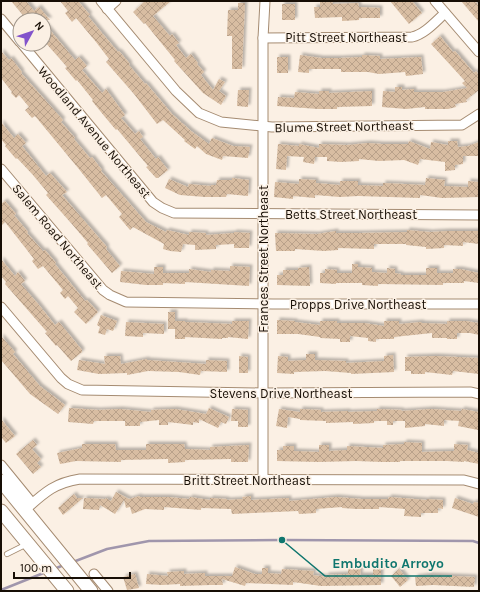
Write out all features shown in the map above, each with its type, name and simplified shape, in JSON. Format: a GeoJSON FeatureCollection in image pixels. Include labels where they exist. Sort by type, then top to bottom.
{"type":"FeatureCollection","features":[{"type":"Feature","properties":{"kind":"main road"},"geometry":{"type":"LineString","coordinates":[[1,481],[29,506],[56,548],[91,591]]}},
{"type":"Feature","properties":{"kind":"main road"},"geometry":{"type":"LineString","coordinates":[[1,511],[66,591]]}},
{"type":"Feature","properties":{"kind":"street"},"geometry":{"type":"LineString","coordinates":[[101,1],[107,9],[116,1]]}},
{"type":"Feature","properties":{"kind":"street","name":"Frances Street Northeast"},"geometry":{"type":"LineString","coordinates":[[263,480],[263,38],[265,1]]}},
{"type":"Feature","properties":{"kind":"street"},"geometry":{"type":"LineString","coordinates":[[435,1],[479,52]]}},
{"type":"Feature","properties":{"kind":"street","name":"Blume Street Northeast"},"geometry":{"type":"LineString","coordinates":[[107,9],[176,91],[199,113],[221,122],[263,126],[462,125],[479,114]]}},
{"type":"Feature","properties":{"kind":"street","name":"Pitt Street Northeast"},"geometry":{"type":"LineString","coordinates":[[263,38],[412,37],[418,36],[424,32],[445,13]]}},
{"type":"Feature","properties":{"kind":"street"},"geometry":{"type":"LineString","coordinates":[[1,19],[12,32]]}},
{"type":"Feature","properties":{"kind":"street","name":"Woodland Avenue Northeast"},"geometry":{"type":"LineString","coordinates":[[29,52],[153,202]]}},
{"type":"Feature","properties":{"kind":"street","name":"Salem Road Northeast"},"geometry":{"type":"LineString","coordinates":[[1,169],[103,290],[118,299]]}},
{"type":"Feature","properties":{"kind":"street","name":"Betts Street Northeast"},"geometry":{"type":"LineString","coordinates":[[153,202],[174,213],[479,215]]}},
{"type":"Feature","properties":{"kind":"street","name":"Propps Drive Northeast"},"geometry":{"type":"LineString","coordinates":[[118,299],[126,302],[263,304],[479,304]]}},
{"type":"Feature","properties":{"kind":"street","name":"Stevens Drive Northeast"},"geometry":{"type":"LineString","coordinates":[[1,307],[61,378],[68,384],[82,390],[263,394],[471,392],[479,394]]}},
{"type":"Feature","properties":{"kind":"street"},"geometry":{"type":"LineString","coordinates":[[1,465],[29,506]]}},
{"type":"Feature","properties":{"kind":"street","name":"Britt Street Northeast"},"geometry":{"type":"LineString","coordinates":[[29,506],[46,491],[59,484],[80,480],[464,480],[479,484]]}},
{"type":"Feature","properties":{"kind":"street"},"geometry":{"type":"LineString","coordinates":[[94,574],[108,591]]}},
{"type":"Feature","properties":{"kind":"lane"},"geometry":{"type":"LineString","coordinates":[[7,554],[28,544]]}},
{"type":"Feature","properties":{"kind":"building"},"geometry":{"type":"Polygon","coordinates":[[[11,1],[26,1],[34,11],[39,7],[43,12],[20,12],[11,1]]]}},
{"type":"Feature","properties":{"kind":"building"},"geometry":{"type":"Polygon","coordinates":[[[60,1],[78,1],[90,15],[88,16],[130,64],[129,65],[145,84],[146,83],[172,114],[191,131],[209,144],[212,138],[233,146],[250,147],[248,158],[223,156],[222,160],[206,154],[197,146],[195,149],[184,141],[185,140],[163,120],[157,124],[134,94],[106,62],[109,59],[76,18],[72,22],[65,13],[68,11],[60,1]]]}},
{"type":"Feature","properties":{"kind":"building"},"geometry":{"type":"Polygon","coordinates":[[[145,1],[171,1],[153,16],[170,36],[172,34],[179,43],[176,45],[186,58],[191,54],[204,72],[201,75],[213,90],[219,79],[225,82],[219,91],[226,96],[221,105],[203,93],[174,61],[175,60],[145,23],[144,24],[133,12],[145,1]]]}},
{"type":"Feature","properties":{"kind":"building"},"geometry":{"type":"Polygon","coordinates":[[[320,1],[332,1],[333,4],[358,3],[359,7],[380,8],[380,18],[359,18],[359,20],[342,21],[342,17],[315,18],[314,7],[320,7],[320,1]]]}},
{"type":"Feature","properties":{"kind":"building"},"geometry":{"type":"Polygon","coordinates":[[[390,1],[412,1],[422,13],[409,24],[390,1]]]}},
{"type":"Feature","properties":{"kind":"building"},"geometry":{"type":"Polygon","coordinates":[[[461,1],[475,1],[479,6],[479,22],[461,1]]]}},
{"type":"Feature","properties":{"kind":"building"},"geometry":{"type":"Polygon","coordinates":[[[238,3],[245,3],[242,69],[232,69],[232,36],[227,36],[228,10],[238,10],[238,3]]]}},
{"type":"Feature","properties":{"kind":"building"},"geometry":{"type":"Polygon","coordinates":[[[282,4],[295,4],[295,20],[282,20],[282,4]]]}},
{"type":"Feature","properties":{"kind":"building"},"geometry":{"type":"Polygon","coordinates":[[[52,33],[75,60],[79,57],[87,66],[82,70],[102,93],[106,89],[125,115],[121,118],[135,134],[139,131],[143,137],[140,139],[156,159],[158,157],[168,170],[156,178],[146,167],[148,166],[92,101],[93,100],[77,80],[76,81],[65,68],[67,67],[52,50],[52,33]]]}},
{"type":"Feature","properties":{"kind":"building"},"geometry":{"type":"Polygon","coordinates":[[[440,36],[453,52],[455,51],[474,73],[476,71],[479,75],[479,90],[466,100],[467,102],[455,104],[456,107],[448,109],[425,109],[425,107],[406,109],[382,107],[383,91],[395,92],[395,87],[402,87],[402,90],[414,89],[414,92],[443,92],[467,88],[462,83],[465,81],[431,44],[440,36]]]}},
{"type":"Feature","properties":{"kind":"building"},"geometry":{"type":"Polygon","coordinates":[[[1,51],[9,60],[11,58],[22,72],[21,73],[63,120],[61,122],[75,138],[74,139],[90,158],[92,157],[102,170],[101,171],[146,222],[166,232],[167,230],[189,235],[189,232],[206,233],[206,235],[234,232],[250,233],[249,248],[234,248],[234,244],[216,245],[216,249],[195,250],[195,245],[183,244],[181,252],[170,251],[163,249],[164,244],[133,227],[130,230],[119,217],[122,214],[106,195],[102,198],[35,116],[32,118],[25,110],[29,107],[19,95],[16,98],[11,93],[12,92],[1,78],[1,51]]]}},
{"type":"Feature","properties":{"kind":"building"},"geometry":{"type":"Polygon","coordinates":[[[300,55],[321,58],[340,58],[362,57],[362,55],[380,56],[380,59],[421,57],[423,74],[406,76],[405,72],[379,74],[368,72],[341,72],[341,69],[309,69],[309,73],[298,72],[300,55]]]}},
{"type":"Feature","properties":{"kind":"building"},"geometry":{"type":"Polygon","coordinates":[[[277,57],[288,57],[288,73],[277,73],[277,57]]]}},
{"type":"Feature","properties":{"kind":"building"},"geometry":{"type":"Polygon","coordinates":[[[238,90],[249,90],[248,107],[237,106],[238,90]]]}},
{"type":"Feature","properties":{"kind":"building"},"geometry":{"type":"Polygon","coordinates":[[[319,91],[329,91],[329,93],[372,91],[372,106],[318,109],[277,106],[278,97],[294,98],[295,92],[319,94],[319,91]]]}},
{"type":"Feature","properties":{"kind":"building"},"geometry":{"type":"Polygon","coordinates":[[[1,122],[14,138],[18,134],[26,143],[22,146],[46,176],[50,173],[67,192],[62,195],[107,247],[106,249],[120,266],[112,273],[46,195],[48,193],[32,174],[5,146],[6,145],[1,139],[1,122]]]}},
{"type":"Feature","properties":{"kind":"building"},"geometry":{"type":"Polygon","coordinates":[[[409,141],[430,149],[431,142],[448,145],[448,141],[457,141],[458,147],[468,146],[479,142],[479,156],[463,156],[463,164],[455,165],[455,170],[445,171],[445,162],[420,159],[418,165],[404,160],[379,161],[359,159],[359,161],[341,162],[327,161],[327,157],[315,157],[314,164],[303,162],[304,157],[287,156],[286,170],[276,169],[278,144],[299,146],[299,144],[319,148],[319,144],[408,144],[409,141]]]}},
{"type":"Feature","properties":{"kind":"building"},"geometry":{"type":"Polygon","coordinates":[[[232,178],[249,180],[248,196],[227,194],[226,197],[180,195],[165,188],[169,179],[188,187],[189,184],[216,185],[217,180],[232,180],[232,178]]]}},
{"type":"Feature","properties":{"kind":"building"},"geometry":{"type":"Polygon","coordinates":[[[426,178],[445,180],[444,186],[468,187],[468,181],[478,182],[479,197],[442,198],[420,195],[420,198],[358,196],[340,197],[315,195],[315,198],[293,196],[293,199],[274,197],[275,182],[299,184],[299,179],[316,180],[316,183],[340,185],[340,181],[358,181],[358,185],[383,186],[383,183],[425,185],[426,178]]]}},
{"type":"Feature","properties":{"kind":"building"},"geometry":{"type":"Polygon","coordinates":[[[5,201],[16,214],[14,215],[28,232],[27,233],[43,251],[45,250],[85,301],[87,300],[98,312],[86,324],[74,312],[78,308],[68,296],[65,299],[60,293],[63,290],[43,266],[38,269],[32,261],[34,259],[5,222],[1,226],[1,204],[5,201]]]}},
{"type":"Feature","properties":{"kind":"building"},"geometry":{"type":"Polygon","coordinates":[[[407,230],[430,232],[479,231],[479,244],[463,242],[463,246],[444,245],[444,248],[426,249],[426,247],[406,244],[374,244],[374,249],[338,248],[338,250],[324,251],[295,249],[295,251],[276,251],[275,233],[317,234],[336,231],[336,233],[407,232],[407,230]]]}},
{"type":"Feature","properties":{"kind":"building"},"geometry":{"type":"Polygon","coordinates":[[[1,259],[15,276],[18,272],[25,281],[21,284],[55,325],[59,322],[82,350],[82,352],[71,361],[57,345],[56,346],[45,333],[47,332],[5,284],[6,282],[1,276],[1,259]]]}},
{"type":"Feature","properties":{"kind":"building"},"geometry":{"type":"Polygon","coordinates":[[[352,264],[358,264],[358,267],[372,268],[372,272],[387,273],[387,268],[395,269],[395,273],[401,275],[426,275],[426,268],[437,268],[437,273],[453,273],[453,269],[460,269],[479,273],[479,283],[464,281],[464,283],[443,283],[443,285],[378,284],[378,286],[362,285],[362,283],[320,283],[320,273],[325,273],[325,269],[337,270],[337,273],[352,273],[352,264]]]}},
{"type":"Feature","properties":{"kind":"building"},"geometry":{"type":"Polygon","coordinates":[[[230,266],[250,267],[249,286],[185,282],[185,284],[163,283],[163,285],[146,285],[120,282],[121,271],[154,274],[154,267],[163,267],[163,273],[189,273],[189,269],[211,272],[211,270],[230,271],[230,266]]]}},
{"type":"Feature","properties":{"kind":"building"},"geometry":{"type":"Polygon","coordinates":[[[309,267],[310,286],[277,285],[277,275],[283,275],[283,270],[298,270],[298,268],[309,267]]]}},
{"type":"Feature","properties":{"kind":"building"},"geometry":{"type":"Polygon","coordinates":[[[168,312],[175,312],[175,321],[232,324],[232,321],[249,321],[248,339],[228,337],[222,339],[185,337],[185,339],[175,339],[175,329],[168,329],[168,312]]]}},
{"type":"Feature","properties":{"kind":"building"},"geometry":{"type":"Polygon","coordinates":[[[101,315],[117,321],[113,331],[107,329],[105,335],[98,333],[100,327],[97,325],[101,315]]]}},
{"type":"Feature","properties":{"kind":"building"},"geometry":{"type":"Polygon","coordinates":[[[277,320],[320,325],[320,321],[337,321],[337,323],[364,323],[384,326],[384,321],[399,321],[399,324],[421,322],[447,324],[447,321],[466,321],[479,323],[479,335],[457,333],[457,339],[447,339],[432,338],[432,333],[394,337],[394,339],[376,339],[376,342],[368,341],[368,338],[350,336],[350,342],[340,342],[340,339],[320,338],[298,334],[277,334],[277,320]]]}},
{"type":"Feature","properties":{"kind":"building"},"geometry":{"type":"Polygon","coordinates":[[[126,322],[164,324],[164,334],[143,333],[143,337],[125,336],[126,322]]]}},
{"type":"Feature","properties":{"kind":"building"},"geometry":{"type":"Polygon","coordinates":[[[1,336],[15,352],[13,354],[40,386],[65,405],[58,414],[30,394],[1,360],[1,336]]]}},
{"type":"Feature","properties":{"kind":"building"},"geometry":{"type":"Polygon","coordinates":[[[306,354],[315,354],[315,360],[346,361],[346,363],[384,361],[384,356],[393,355],[394,372],[351,374],[325,371],[294,372],[294,374],[277,373],[278,356],[288,357],[288,361],[306,360],[306,354]]]}},
{"type":"Feature","properties":{"kind":"building"},"geometry":{"type":"Polygon","coordinates":[[[104,356],[120,356],[121,364],[147,359],[206,364],[206,360],[227,361],[227,372],[201,371],[200,375],[179,372],[148,371],[127,375],[127,373],[99,374],[77,370],[79,360],[105,364],[104,356]]]}},
{"type":"Feature","properties":{"kind":"building"},"geometry":{"type":"Polygon","coordinates":[[[239,356],[248,357],[248,373],[239,373],[239,356]]]}},
{"type":"Feature","properties":{"kind":"building"},"geometry":{"type":"Polygon","coordinates":[[[435,356],[479,358],[479,374],[453,371],[452,375],[425,372],[425,374],[411,374],[411,371],[405,371],[405,357],[435,356]]]}},
{"type":"Feature","properties":{"kind":"building"},"geometry":{"type":"Polygon","coordinates":[[[69,408],[98,410],[120,409],[151,412],[151,410],[175,409],[206,414],[209,408],[229,417],[226,424],[221,422],[218,428],[199,419],[199,423],[193,422],[193,425],[168,422],[168,425],[159,425],[159,420],[140,422],[140,426],[125,426],[125,421],[94,421],[93,424],[68,422],[69,408]]]}},
{"type":"Feature","properties":{"kind":"building"},"geometry":{"type":"Polygon","coordinates":[[[232,409],[248,410],[248,427],[238,427],[238,421],[231,421],[232,409]]]}},
{"type":"Feature","properties":{"kind":"building"},"geometry":{"type":"Polygon","coordinates":[[[279,409],[300,412],[300,409],[321,410],[321,412],[348,412],[377,411],[377,409],[402,410],[401,411],[431,409],[461,411],[462,409],[479,412],[479,421],[478,430],[458,426],[459,421],[444,420],[444,426],[425,424],[425,426],[405,428],[405,421],[393,421],[393,425],[387,425],[387,421],[353,424],[353,422],[326,423],[326,421],[300,420],[288,417],[287,428],[276,426],[279,409]]]}},
{"type":"Feature","properties":{"kind":"building"},"geometry":{"type":"Polygon","coordinates":[[[1,419],[15,436],[6,443],[1,437],[1,419]]]}},
{"type":"Feature","properties":{"kind":"building"},"geometry":{"type":"Polygon","coordinates":[[[33,440],[37,445],[32,449],[41,459],[37,463],[41,467],[33,474],[16,454],[33,440]]]}},
{"type":"Feature","properties":{"kind":"building"},"geometry":{"type":"Polygon","coordinates":[[[404,442],[422,443],[422,452],[454,451],[454,444],[468,445],[467,450],[479,453],[479,464],[464,461],[277,461],[277,450],[283,450],[283,446],[294,446],[294,451],[319,452],[319,445],[329,445],[329,451],[347,450],[347,446],[383,448],[383,445],[404,444],[404,442]]]}},
{"type":"Feature","properties":{"kind":"building"},"geometry":{"type":"Polygon","coordinates":[[[82,444],[115,444],[116,450],[146,450],[146,444],[184,444],[185,449],[210,450],[210,447],[249,445],[248,462],[231,462],[231,459],[185,460],[185,462],[168,463],[168,459],[121,460],[121,462],[76,461],[60,464],[57,453],[82,448],[82,444]]]}},
{"type":"Feature","properties":{"kind":"building"},"geometry":{"type":"Polygon","coordinates":[[[116,492],[129,499],[139,496],[189,499],[190,497],[210,500],[210,498],[227,500],[243,499],[242,497],[251,496],[251,500],[289,498],[289,501],[336,497],[388,499],[389,497],[443,500],[443,509],[438,508],[438,513],[421,513],[421,517],[404,516],[405,509],[379,507],[379,509],[342,507],[316,509],[316,513],[299,514],[298,511],[232,514],[231,509],[201,508],[201,510],[164,507],[164,510],[145,509],[132,514],[130,507],[126,508],[124,500],[115,514],[100,505],[99,510],[83,509],[84,498],[106,498],[111,501],[116,492]]]}},
{"type":"Feature","properties":{"kind":"building"},"geometry":{"type":"Polygon","coordinates":[[[74,494],[77,498],[83,498],[63,515],[58,508],[74,494]]]}},
{"type":"Feature","properties":{"kind":"building"},"geometry":{"type":"Polygon","coordinates":[[[455,498],[473,504],[474,502],[479,503],[479,517],[452,508],[455,498]]]}},
{"type":"Feature","properties":{"kind":"building"},"geometry":{"type":"Polygon","coordinates":[[[235,567],[255,574],[262,574],[262,568],[268,568],[268,573],[281,574],[282,569],[314,571],[313,575],[326,577],[326,575],[348,574],[348,568],[361,569],[360,575],[373,575],[373,568],[381,568],[381,585],[321,586],[293,582],[293,585],[246,583],[245,586],[222,579],[223,585],[180,586],[180,584],[146,584],[147,574],[168,576],[167,572],[184,571],[184,574],[205,573],[205,576],[232,576],[235,567]]]}},
{"type":"Feature","properties":{"kind":"building"},"geometry":{"type":"Polygon","coordinates":[[[399,569],[408,580],[400,587],[391,576],[399,569]]]}},
{"type":"Feature","properties":{"kind":"building"},"geometry":{"type":"Polygon","coordinates":[[[135,574],[139,588],[127,590],[123,577],[135,574]]]}},
{"type":"Feature","properties":{"kind":"building"},"geometry":{"type":"Polygon","coordinates":[[[430,575],[475,577],[474,587],[433,585],[416,586],[415,577],[430,575]]]}},
{"type":"Feature","properties":{"kind":"waterway"},"geometry":{"type":"LineString","coordinates":[[73,562],[107,549],[149,541],[473,541],[479,543]]}},
{"type":"Feature","properties":{"kind":"waterway"},"geometry":{"type":"LineString","coordinates":[[54,569],[64,565]]}},
{"type":"Feature","properties":{"kind":"waterway"},"geometry":{"type":"LineString","coordinates":[[1,590],[46,572]]}},
{"type":"Feature","properties":{"kind":"place","name":"Embudito Arroyo"},"geometry":{"type":"Point","coordinates":[282,540]}}]}
